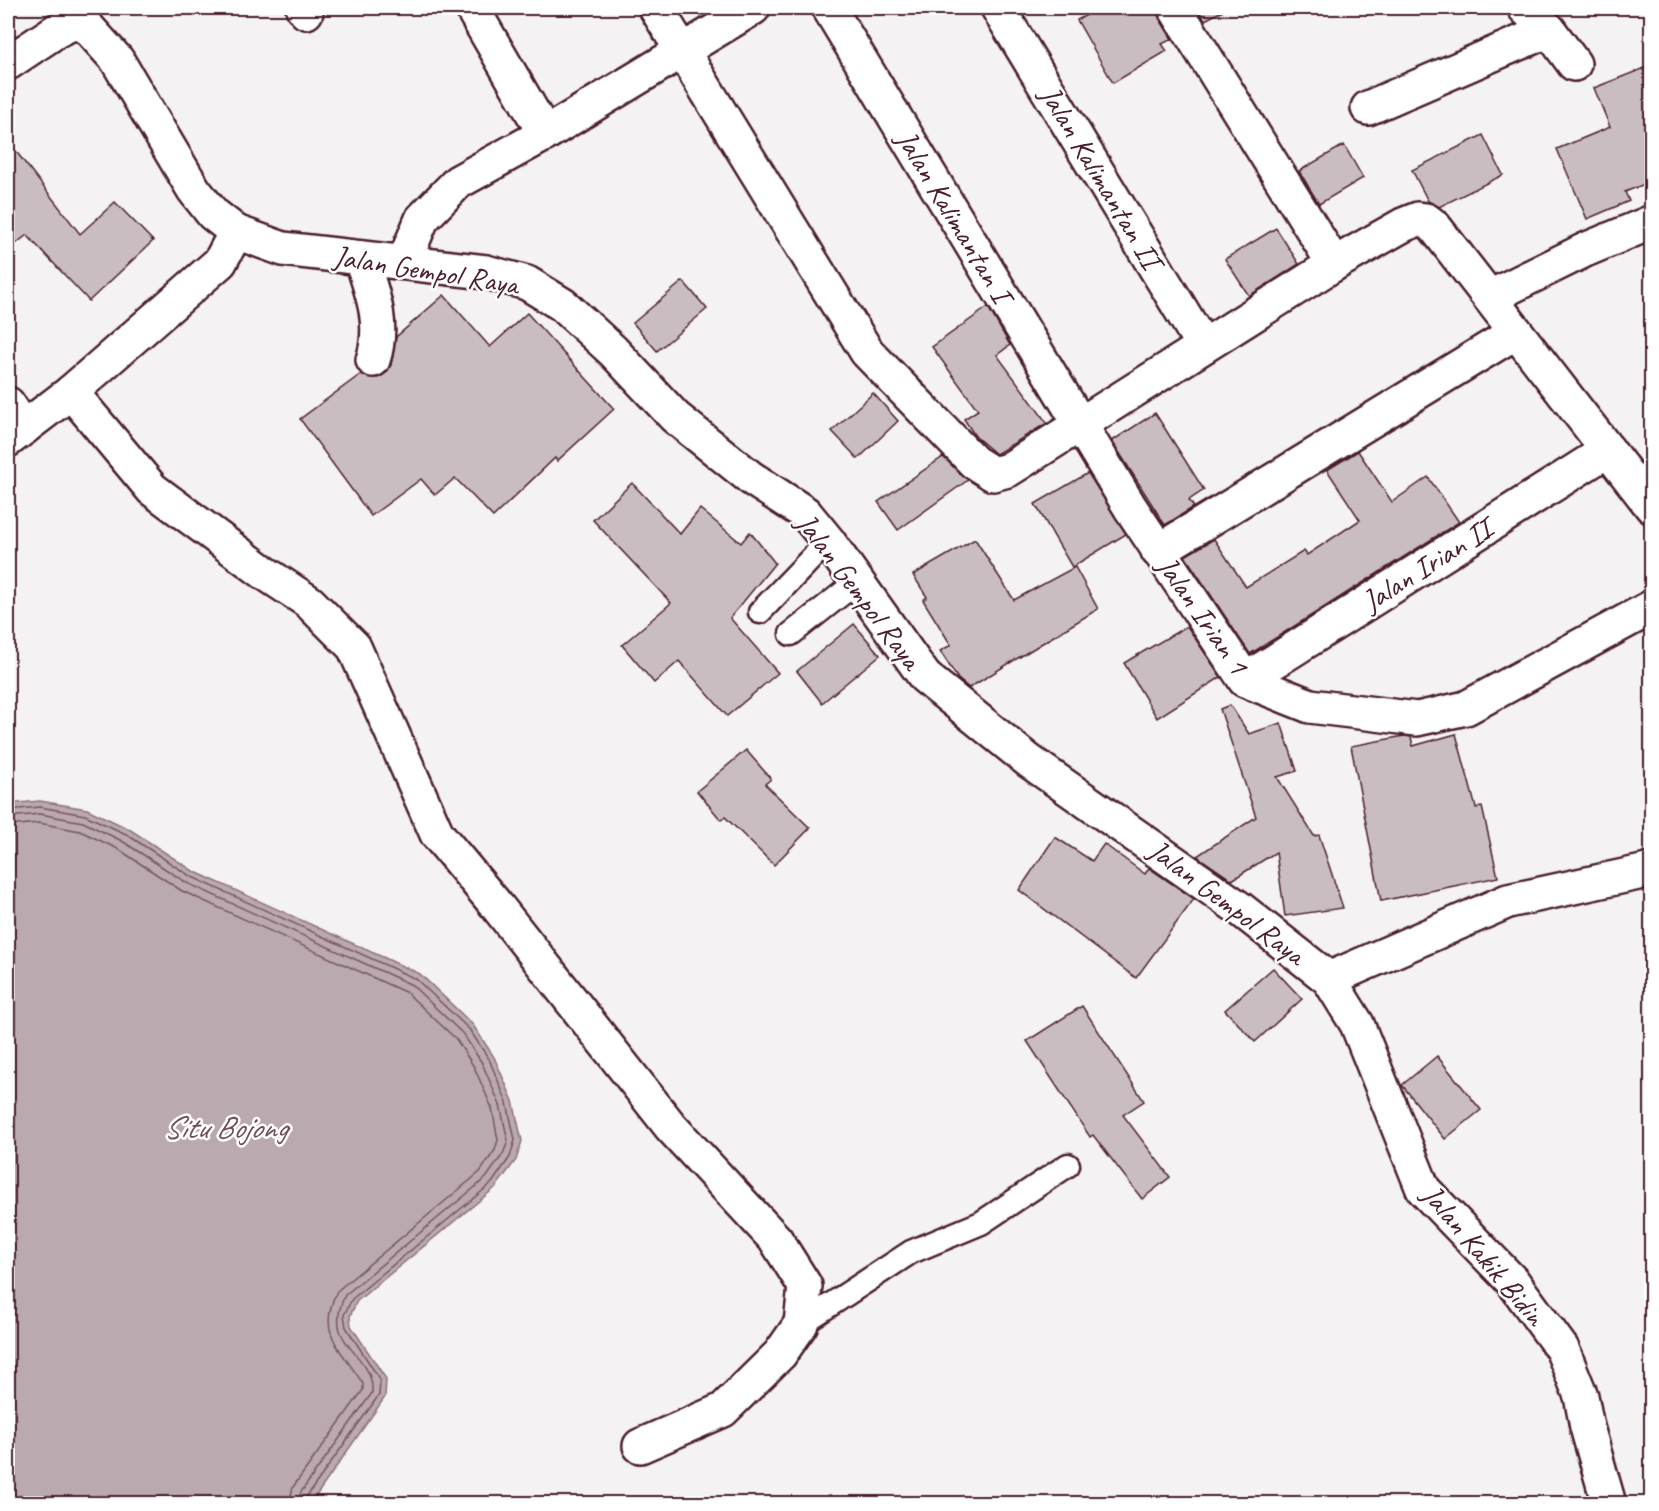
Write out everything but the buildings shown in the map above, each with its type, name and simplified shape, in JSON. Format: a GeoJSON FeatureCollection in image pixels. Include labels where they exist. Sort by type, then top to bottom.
{"type":"FeatureCollection","features":[{"type":"Feature","properties":{"kind":"street"},"geometry":{"type":"LineString","coordinates":[[472,8],[545,134]]}},
{"type":"Feature","properties":{"kind":"street"},"geometry":{"type":"LineString","coordinates":[[656,8],[867,352],[974,462],[993,474],[1008,470],[1334,264],[1418,219],[1426,220],[1434,226],[1651,504]]}},
{"type":"Feature","properties":{"kind":"street"},"geometry":{"type":"LineString","coordinates":[[404,262],[422,219],[458,182],[545,134],[753,8]]}},
{"type":"Feature","properties":{"kind":"street","name":"Jalan Kalimantan I"},"geometry":{"type":"LineString","coordinates":[[830,8],[1079,424]]}},
{"type":"Feature","properties":{"kind":"street","name":"Jalan Kalimantan II"},"geometry":{"type":"LineString","coordinates":[[998,8],[1203,345]]}},
{"type":"Feature","properties":{"kind":"street"},"geometry":{"type":"LineString","coordinates":[[1175,8],[1334,264]]}},
{"type":"Feature","properties":{"kind":"street"},"geometry":{"type":"LineString","coordinates":[[1525,8],[1549,30],[1574,64]]}},
{"type":"Feature","properties":{"kind":"street","name":"Jalan Gempol Raya"},"geometry":{"type":"LineString","coordinates":[[8,63],[75,15],[117,60],[194,190],[213,214],[236,232],[283,249],[486,272],[527,283],[563,305],[613,351],[675,417],[752,478],[805,513],[858,581],[925,677],[1029,761],[1239,908],[1329,979],[1508,901],[1652,870]]}},
{"type":"Feature","properties":{"kind":"street"},"geometry":{"type":"LineString","coordinates":[[1368,108],[1549,30]]}},
{"type":"Feature","properties":{"kind":"street"},"geometry":{"type":"LineString","coordinates":[[1490,297],[1585,250],[1652,222]]}},
{"type":"Feature","properties":{"kind":"street"},"geometry":{"type":"LineString","coordinates":[[13,424],[71,392],[220,262],[236,232]]}},
{"type":"Feature","properties":{"kind":"street"},"geometry":{"type":"LineString","coordinates":[[361,258],[379,324],[378,344],[373,360]]}},
{"type":"Feature","properties":{"kind":"street"},"geometry":{"type":"LineString","coordinates":[[1158,551],[1516,332]]}},
{"type":"Feature","properties":{"kind":"street"},"geometry":{"type":"LineString","coordinates":[[71,392],[152,489],[265,573],[309,602],[354,647],[437,834],[504,915],[671,1127],[776,1240],[805,1286],[801,1324],[780,1354],[723,1410],[640,1446]]}},
{"type":"Feature","properties":{"kind":"street","name":"Jalan Irian 1"},"geometry":{"type":"LineString","coordinates":[[1079,424],[1158,551],[1245,680],[1310,706],[1417,719],[1466,708],[1652,607]]}},
{"type":"Feature","properties":{"kind":"street","name":"Jalan Irian II"},"geometry":{"type":"LineString","coordinates":[[1245,680],[1608,450]]}},
{"type":"Feature","properties":{"kind":"street","name":"Jalan Kakik Bidin"},"geometry":{"type":"LineString","coordinates":[[1329,979],[1357,1024],[1423,1189],[1513,1282],[1562,1349],[1581,1396],[1587,1427],[1609,1503]]}},
{"type":"Feature","properties":{"kind":"lane"},"geometry":{"type":"LineString","coordinates":[[760,612],[828,541]]}},
{"type":"Feature","properties":{"kind":"lane"},"geometry":{"type":"LineString","coordinates":[[791,634],[858,581]]}},
{"type":"Feature","properties":{"kind":"lane"},"geometry":{"type":"LineString","coordinates":[[801,1324],[910,1252],[981,1223],[1068,1165]]}},
{"type":"Feature","properties":{"kind":"water","name":"Situ Bojong"},"geometry":{"type":"Polygon","coordinates":[[[40,801],[87,809],[129,829],[193,871],[420,974],[473,1025],[494,1057],[513,1101],[522,1141],[516,1160],[496,1187],[357,1301],[350,1316],[351,1326],[386,1379],[385,1397],[311,1503],[8,1503],[8,804],[40,801]]]}}]}
